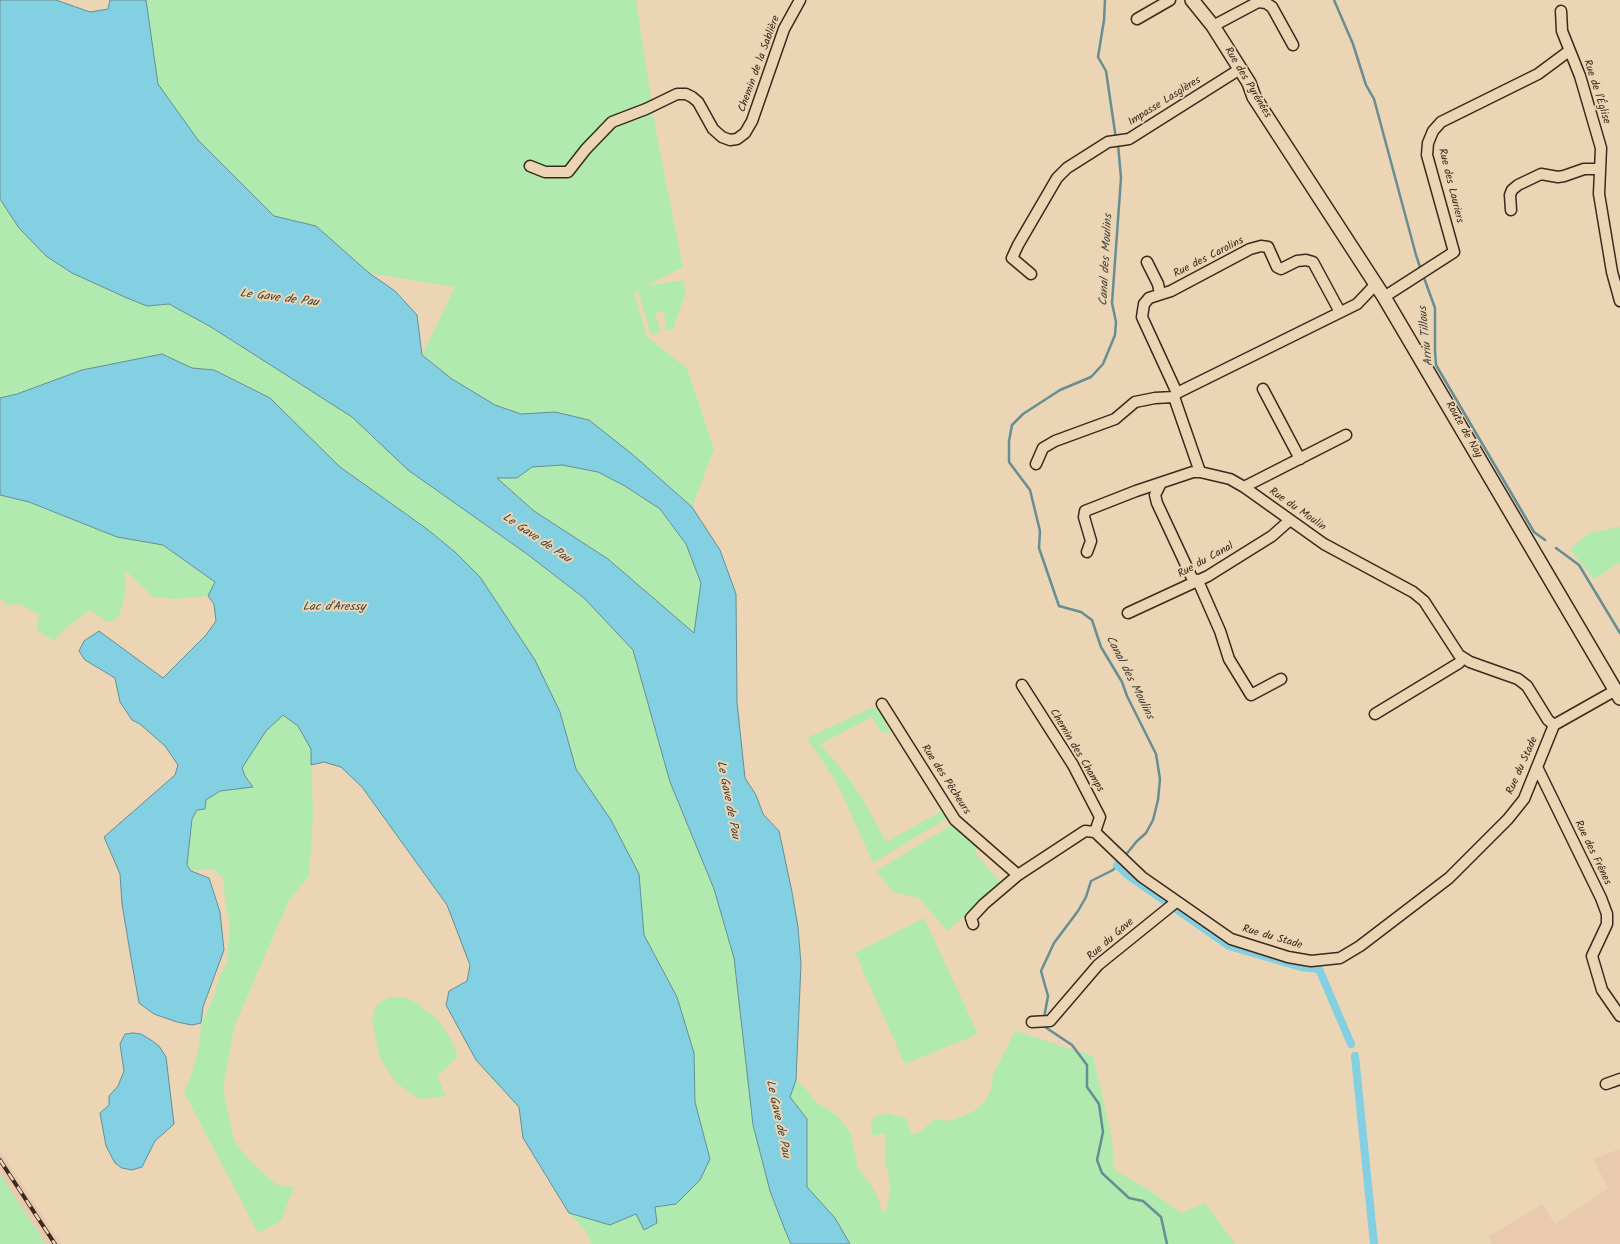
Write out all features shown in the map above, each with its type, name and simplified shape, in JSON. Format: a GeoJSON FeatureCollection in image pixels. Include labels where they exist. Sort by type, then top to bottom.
{"type":"FeatureCollection","features":[{"type":"Feature","properties":{"kind":"main road","name":"Rue des Pyrénées"},"geometry":{"type":"LineString","coordinates":[[1192,0],[1213,26],[1249,83],[1254,97],[1300,167]]}},
{"type":"Feature","properties":{"kind":"main road","name":"Route de Nay"},"geometry":{"type":"LineString","coordinates":[[1300,167],[1384,297],[1619,695]]}},
{"type":"Feature","properties":{"kind":"street","name":"Chemin de la Sablière"},"geometry":{"type":"LineString","coordinates":[[530,166],[545,172],[568,172],[586,149],[612,122],[646,109],[671,96],[682,93],[692,97],[701,108],[713,129],[722,137],[730,140],[737,139],[745,133],[752,121],[784,28],[800,0]]}},
{"type":"Feature","properties":{"kind":"street"},"geometry":{"type":"LineString","coordinates":[[1137,18],[1170,0]]}},
{"type":"Feature","properties":{"kind":"street"},"geometry":{"type":"LineString","coordinates":[[1213,26],[1258,2],[1266,3],[1272,7],[1293,45]]}},
{"type":"Feature","properties":{"kind":"street","name":"Rue de l'Église"},"geometry":{"type":"LineString","coordinates":[[1561,11],[1562,31],[1580,76],[1601,148],[1599,194],[1612,272],[1620,301]]}},
{"type":"Feature","properties":{"kind":"street","name":"Rue des Lauriers"},"geometry":{"type":"LineString","coordinates":[[1384,297],[1454,252],[1427,155],[1428,143],[1433,131],[1441,122],[1538,74],[1569,51]]}},
{"type":"Feature","properties":{"kind":"street","name":"Impasse Lasglères"},"geometry":{"type":"LineString","coordinates":[[1031,274],[1012,258],[1057,178],[1067,168],[1108,142],[1129,139],[1240,69]]}},
{"type":"Feature","properties":{"kind":"street"},"geometry":{"type":"LineString","coordinates":[[1511,210],[1510,195],[1512,190],[1518,185],[1541,174],[1558,177],[1584,168],[1600,169]]}},
{"type":"Feature","properties":{"kind":"street","name":"Rue des Carolins"},"geometry":{"type":"LineString","coordinates":[[1176,395],[1142,317],[1144,304],[1149,298],[1171,291],[1250,249],[1260,246],[1268,247],[1277,267],[1281,269],[1297,261],[1306,260],[1313,262],[1340,312]]}},
{"type":"Feature","properties":{"kind":"street"},"geometry":{"type":"LineString","coordinates":[[1147,262],[1158,284],[1160,294]]}},
{"type":"Feature","properties":{"kind":"street"},"geometry":{"type":"LineString","coordinates":[[1036,464],[1043,448],[1055,441],[1115,419],[1135,402],[1176,395],[1357,304],[1376,284]]}},
{"type":"Feature","properties":{"kind":"street"},"geometry":{"type":"LineString","coordinates":[[1263,389],[1300,459]]}},
{"type":"Feature","properties":{"kind":"street"},"geometry":{"type":"LineString","coordinates":[[1087,552],[1092,541],[1084,517],[1085,511],[1139,490],[1193,472],[1200,472],[1176,395]]}},
{"type":"Feature","properties":{"kind":"street"},"geometry":{"type":"LineString","coordinates":[[1244,487],[1346,435]]}},
{"type":"Feature","properties":{"kind":"street","name":"Rue du Moulin"},"geometry":{"type":"LineString","coordinates":[[1200,472],[1230,479],[1244,487],[1324,544],[1413,592],[1424,601],[1459,655],[1470,662],[1518,679],[1527,686],[1548,720],[1554,725]]}},
{"type":"Feature","properties":{"kind":"street"},"geometry":{"type":"LineString","coordinates":[[1161,483],[1155,495],[1156,499],[1192,578],[1198,580],[1220,631],[1229,659],[1252,695],[1281,679]]}},
{"type":"Feature","properties":{"kind":"street"},"geometry":{"type":"LineString","coordinates":[[1139,490],[1156,499]]}},
{"type":"Feature","properties":{"kind":"street","name":"Rue du Canal"},"geometry":{"type":"LineString","coordinates":[[1128,613],[1208,576],[1272,536],[1290,520]]}},
{"type":"Feature","properties":{"kind":"street"},"geometry":{"type":"LineString","coordinates":[[1374,714],[1459,663],[1463,658]]}},
{"type":"Feature","properties":{"kind":"street","name":"Chemin des Champs"},"geometry":{"type":"LineString","coordinates":[[1022,685],[1073,765],[1100,817],[1095,832]]}},
{"type":"Feature","properties":{"kind":"street"},"geometry":{"type":"LineString","coordinates":[[1554,725],[1619,695]]}},
{"type":"Feature","properties":{"kind":"street","name":"Rue des Pêcheurs"},"geometry":{"type":"LineString","coordinates":[[882,704],[955,820],[1018,876]]}},
{"type":"Feature","properties":{"kind":"street","name":"Rue du Stade"},"geometry":{"type":"LineString","coordinates":[[1095,832],[1172,905],[1231,939],[1288,957],[1311,962],[1340,958],[1360,946],[1449,878],[1508,819],[1524,799],[1554,725]]}},
{"type":"Feature","properties":{"kind":"street","name":"Rue des Frênes"},"geometry":{"type":"LineString","coordinates":[[1537,767],[1601,898],[1607,914],[1607,924],[1592,956],[1602,990],[1620,1016]]}},
{"type":"Feature","properties":{"kind":"street"},"geometry":{"type":"LineString","coordinates":[[973,924],[971,918],[984,904],[1018,876],[1085,832],[1095,832]]}},
{"type":"Feature","properties":{"kind":"street","name":"Rue du Gave"},"geometry":{"type":"LineString","coordinates":[[1036,1021],[1050,1021],[1098,965],[1172,905]]}},
{"type":"Feature","properties":{"kind":"street"},"geometry":{"type":"LineString","coordinates":[[1606,1084],[1620,1079]]}},
{"type":"Feature","properties":{"kind":"shaded area"},"geometry":{"type":"Polygon","coordinates":[[[1620,1149],[1620,1244],[1491,1244],[1489,1236],[1542,1204],[1555,1224],[1608,1188],[1593,1159],[1620,1149]]]}},
{"type":"Feature","properties":{"kind":"shaded area"},"geometry":{"type":"Polygon","coordinates":[[[0,1150],[61,1244],[46,1244],[0,1174],[0,1150]]]}},
{"type":"Feature","properties":{"kind":"green space"},"geometry":{"type":"Polygon","coordinates":[[[146,0],[636,0],[656,131],[683,267],[646,286],[684,280],[685,295],[673,329],[665,331],[666,321],[663,311],[655,313],[661,332],[651,335],[638,291],[634,293],[647,337],[687,368],[714,449],[692,507],[632,454],[555,412],[521,414],[495,405],[452,379],[422,355],[455,287],[369,273],[316,226],[274,216],[198,140],[158,84],[146,0]]]}},
{"type":"Feature","properties":{"kind":"green space"},"geometry":{"type":"Polygon","coordinates":[[[0,199],[19,228],[46,256],[72,273],[147,306],[169,304],[211,327],[352,417],[408,470],[527,554],[584,598],[633,650],[670,782],[714,889],[734,958],[753,1125],[770,1191],[791,1244],[591,1244],[586,1231],[569,1213],[610,1225],[636,1214],[644,1230],[654,1207],[710,1159],[695,1102],[694,1053],[677,997],[644,935],[639,874],[611,820],[576,769],[560,712],[480,577],[455,552],[427,529],[340,467],[270,398],[214,370],[192,368],[162,354],[82,370],[17,394],[0,398],[0,199]]]}},
{"type":"Feature","properties":{"kind":"green space"},"geometry":{"type":"Polygon","coordinates":[[[562,465],[598,472],[625,486],[660,509],[686,544],[701,583],[694,634],[608,559],[534,511],[497,478],[517,478],[532,467],[562,465]]]}},
{"type":"Feature","properties":{"kind":"green space"},"geometry":{"type":"Polygon","coordinates":[[[0,495],[29,502],[117,537],[163,545],[215,582],[208,596],[176,599],[153,597],[125,570],[125,593],[119,616],[109,623],[90,610],[65,629],[54,641],[37,630],[39,614],[19,604],[8,605],[0,599],[0,495]]]}},
{"type":"Feature","properties":{"kind":"green space"},"geometry":{"type":"Polygon","coordinates":[[[1620,527],[1620,565],[1618,562],[1594,579],[1570,549],[1589,533],[1620,527]]]}},
{"type":"Feature","properties":{"kind":"green space"},"geometry":{"type":"Polygon","coordinates":[[[873,707],[882,711],[888,721],[886,725],[891,733],[881,732],[872,717],[820,744],[848,777],[865,803],[886,842],[942,811],[947,818],[873,863],[837,783],[807,738],[873,707]]]}},
{"type":"Feature","properties":{"kind":"green space"},"geometry":{"type":"Polygon","coordinates":[[[283,715],[298,725],[311,750],[313,816],[309,876],[289,900],[234,1027],[223,1089],[234,1141],[250,1161],[277,1185],[294,1187],[281,1221],[258,1233],[184,1092],[191,1076],[199,1048],[201,1025],[214,996],[220,976],[227,963],[230,920],[226,909],[223,878],[213,869],[191,871],[187,865],[192,819],[206,800],[220,791],[253,787],[242,768],[266,731],[283,715]]]}},
{"type":"Feature","properties":{"kind":"green space"},"geometry":{"type":"Polygon","coordinates":[[[952,825],[978,848],[974,852],[1002,884],[947,931],[919,898],[893,892],[876,871],[952,825]]]}},
{"type":"Feature","properties":{"kind":"green space"},"geometry":{"type":"Polygon","coordinates":[[[924,918],[978,1034],[905,1064],[855,953],[924,918]]]}},
{"type":"Feature","properties":{"kind":"green space"},"geometry":{"type":"Polygon","coordinates":[[[389,997],[405,997],[419,1004],[425,1011],[431,1013],[442,1025],[451,1040],[458,1057],[437,1076],[446,1096],[420,1099],[395,1082],[379,1055],[372,1020],[376,1005],[389,997]]]}},
{"type":"Feature","properties":{"kind":"green space"},"geometry":{"type":"Polygon","coordinates":[[[1015,1031],[1093,1056],[1112,1139],[1114,1170],[1143,1186],[1181,1213],[1205,1203],[1235,1244],[850,1244],[835,1218],[807,1187],[807,1119],[790,1097],[796,1080],[806,1089],[815,1101],[839,1117],[851,1134],[858,1168],[873,1188],[879,1200],[882,1212],[886,1211],[890,1192],[889,1176],[885,1163],[885,1133],[875,1136],[872,1133],[871,1124],[874,1116],[888,1113],[907,1119],[911,1135],[920,1132],[935,1119],[949,1121],[971,1113],[983,1104],[991,1090],[993,1075],[1015,1031]]]}},
{"type":"Feature","properties":{"kind":"green space"},"geometry":{"type":"Polygon","coordinates":[[[0,1174],[46,1244],[0,1244],[0,1174]]]}},
{"type":"Feature","properties":{"kind":"water","name":"Le Gave de Pau"},"geometry":{"type":"Polygon","coordinates":[[[0,0],[56,0],[90,12],[108,9],[110,0],[146,0],[158,84],[198,140],[274,216],[316,226],[369,273],[395,291],[417,315],[422,355],[452,379],[495,405],[521,414],[555,412],[589,420],[632,454],[692,507],[720,550],[736,594],[737,702],[745,778],[756,795],[763,814],[779,831],[798,927],[801,964],[796,1080],[790,1097],[807,1119],[807,1187],[835,1218],[850,1244],[791,1244],[770,1191],[753,1125],[734,958],[714,889],[670,782],[633,650],[584,598],[527,554],[408,470],[352,417],[211,327],[169,304],[147,306],[72,273],[46,256],[19,228],[0,199],[0,0]],[[562,465],[532,467],[517,478],[497,478],[534,511],[608,559],[694,633],[701,583],[686,544],[660,509],[625,486],[598,472],[562,465]]]}},
{"type":"Feature","properties":{"kind":"water","name":"Lac d'Aressy"},"geometry":{"type":"Polygon","coordinates":[[[162,354],[192,368],[214,370],[270,398],[340,467],[427,529],[455,552],[480,577],[535,660],[560,712],[576,769],[611,820],[639,874],[644,935],[677,997],[694,1053],[695,1102],[710,1159],[700,1180],[676,1204],[655,1207],[657,1223],[644,1230],[636,1214],[610,1225],[569,1213],[523,1138],[519,1107],[476,1060],[446,1005],[449,991],[467,981],[470,965],[447,905],[362,787],[341,767],[324,762],[311,765],[311,749],[298,726],[283,715],[266,731],[242,768],[245,776],[253,787],[220,791],[206,800],[205,809],[197,810],[192,819],[187,865],[191,871],[209,878],[220,912],[224,950],[203,1007],[201,1023],[192,1025],[177,1022],[154,1014],[139,1003],[122,904],[120,874],[104,837],[175,775],[178,765],[165,746],[140,724],[132,720],[120,702],[115,678],[85,660],[79,651],[84,641],[99,631],[163,678],[206,635],[216,621],[214,604],[208,596],[215,582],[163,545],[117,537],[29,502],[0,495],[0,398],[17,394],[82,370],[162,354]]]}},
{"type":"Feature","properties":{"kind":"water"},"geometry":{"type":"Polygon","coordinates":[[[125,1034],[141,1034],[151,1040],[159,1046],[166,1057],[174,1124],[155,1141],[142,1167],[132,1170],[122,1168],[115,1163],[106,1146],[100,1113],[109,1105],[109,1096],[118,1086],[124,1071],[120,1044],[125,1034]]]}},
{"type":"Feature","properties":{"kind":"waterway","name":"Canal des Moulins"},"geometry":{"type":"LineString","coordinates":[[1105,0],[1104,20],[1098,57],[1106,71],[1116,139]]}},
{"type":"Feature","properties":{"kind":"waterway","name":"Arriu Tillous"},"geometry":{"type":"LineString","coordinates":[[1334,0],[1353,44],[1366,85],[1374,99],[1421,270]]}},
{"type":"Feature","properties":{"kind":"waterway","name":"Canal des Moulins"},"geometry":{"type":"LineString","coordinates":[[1118,144],[1121,178],[1112,303],[1116,322],[1115,335],[1103,364],[1091,377],[1060,390],[1023,414],[1012,425],[1009,441],[1009,462],[1030,490],[1040,531],[1039,548],[1059,606],[1081,612],[1092,620],[1101,647],[1122,682],[1127,696],[1156,754],[1160,779],[1158,800],[1153,820],[1146,833],[1137,841],[1124,857]]}},
{"type":"Feature","properties":{"kind":"waterway","name":"Arriu Tillous"},"geometry":{"type":"LineString","coordinates":[[1423,275],[1435,308],[1436,365],[1534,532],[1545,540]]}},
{"type":"Feature","properties":{"kind":"waterway","name":"Arriu Tillous"},"geometry":{"type":"LineString","coordinates":[[1556,548],[1579,565],[1620,633]]}},
{"type":"Feature","properties":{"kind":"waterway","name":"Canal des Moulins"},"geometry":{"type":"LineString","coordinates":[[1044,1018],[1048,996],[1041,971],[1054,943],[1078,911],[1086,897],[1091,881],[1113,870],[1121,861]]}},
{"type":"Feature","properties":{"kind":"waterway"},"geometry":{"type":"LineString","coordinates":[[1117,865],[1129,876],[1229,946],[1301,967],[1319,969],[1351,1044]]}},
{"type":"Feature","properties":{"kind":"waterway"},"geometry":{"type":"LineString","coordinates":[[1042,1025],[1072,1045],[1087,1065],[1087,1087],[1099,1104],[1103,1132],[1097,1160],[1102,1173],[1129,1198],[1143,1201],[1161,1217],[1167,1244]]}},
{"type":"Feature","properties":{"kind":"waterway"},"geometry":{"type":"LineString","coordinates":[[1355,1056],[1374,1244]]}},
{"type":"Feature","properties":{"kind":"railway"},"geometry":{"type":"LineString","coordinates":[[0,1160],[55,1244]]}}]}
